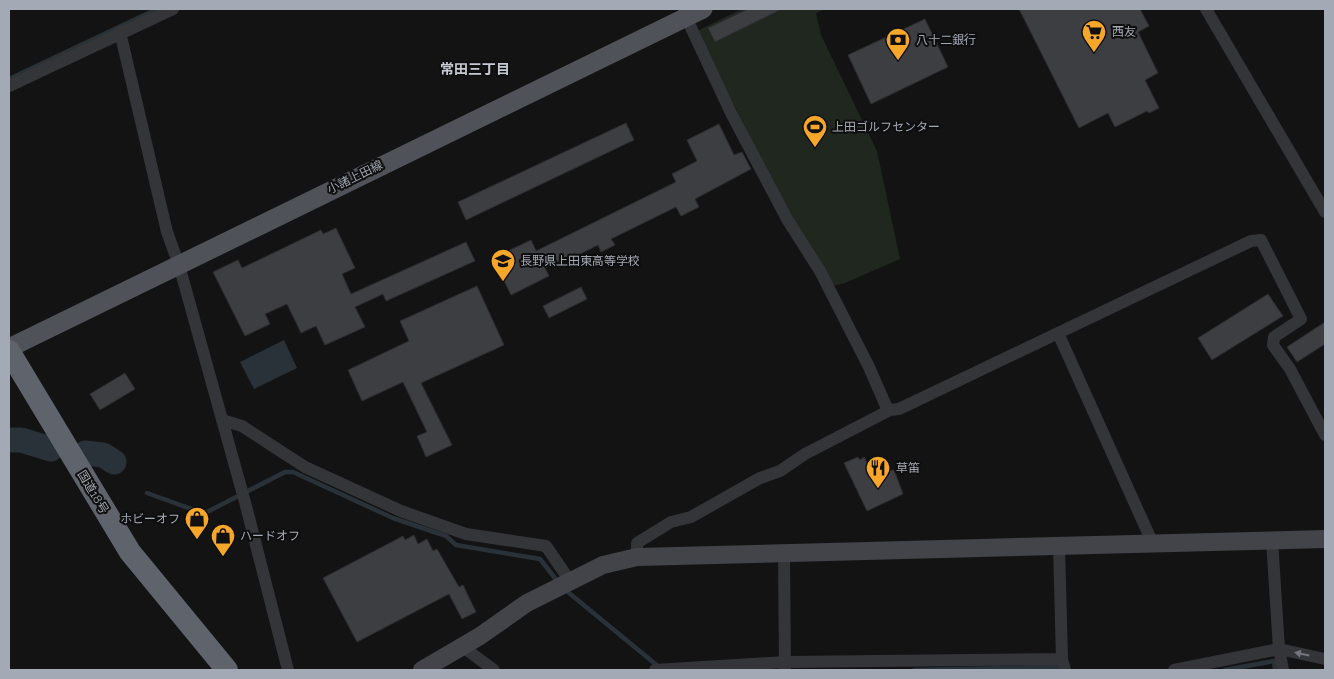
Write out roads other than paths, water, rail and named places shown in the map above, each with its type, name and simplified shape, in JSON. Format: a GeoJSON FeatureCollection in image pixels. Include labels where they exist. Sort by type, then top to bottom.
{"type":"FeatureCollection","features":[{"type":"Feature","properties":{"kind":"highway","name":"国道18号"},"geometry":{"type":"LineString","coordinates":[[9,350],[130,552],[227,670]]}},
{"type":"Feature","properties":{"kind":"main road","name":"小諸上田線"},"geometry":{"type":"LineString","coordinates":[[9,350],[703,9]]}},
{"type":"Feature","properties":{"kind":"street"},"geometry":{"type":"LineString","coordinates":[[9,86],[28,72],[173,9]]}},
{"type":"Feature","properties":{"kind":"street"},"geometry":{"type":"LineString","coordinates":[[1206,9],[1325,212]]}},
{"type":"Feature","properties":{"kind":"street"},"geometry":{"type":"LineString","coordinates":[[686,17],[731,113],[787,219],[820,271],[869,367],[886,406],[890,410]]}},
{"type":"Feature","properties":{"kind":"street"},"geometry":{"type":"LineString","coordinates":[[120,32],[167,232],[179,265],[245,501],[288,670]]}},
{"type":"Feature","properties":{"kind":"street"},"geometry":{"type":"LineString","coordinates":[[637,557],[637,543],[671,522],[691,517],[760,478],[780,471],[805,454],[890,410],[899,409],[1251,241],[1260,240],[1300,319],[1274,337],[1274,345],[1290,369],[1325,435]]}},
{"type":"Feature","properties":{"kind":"street"},"geometry":{"type":"LineString","coordinates":[[1058,333],[1153,544]]}},
{"type":"Feature","properties":{"kind":"street"},"geometry":{"type":"LineString","coordinates":[[222,420],[242,426],[305,467],[401,511],[466,534],[546,546],[564,584]]}},
{"type":"Feature","properties":{"kind":"street"},"geometry":{"type":"LineString","coordinates":[[422,670],[463,647],[511,612],[564,584],[616,560],[637,557],[1325,539]]}},
{"type":"Feature","properties":{"kind":"street"},"geometry":{"type":"LineString","coordinates":[[1272,540],[1279,649],[1283,670]]}},
{"type":"Feature","properties":{"kind":"street"},"geometry":{"type":"LineString","coordinates":[[655,670],[785,666],[1064,665],[1059,546]]}},
{"type":"Feature","properties":{"kind":"street"},"geometry":{"type":"LineString","coordinates":[[784,554],[785,666]]}},
{"type":"Feature","properties":{"kind":"street"},"geometry":{"type":"LineString","coordinates":[[463,647],[494,670]]}},
{"type":"Feature","properties":{"kind":"street"},"geometry":{"type":"LineString","coordinates":[[1174,670],[1279,649],[1325,659]]}},
{"type":"Feature","properties":{"kind":"waterway"},"geometry":{"type":"LineString","coordinates":[[9,79],[157,9]]}},
{"type":"Feature","properties":{"kind":"waterway"},"geometry":{"type":"LineString","coordinates":[[9,440],[21,440],[51,449]]}},
{"type":"Feature","properties":{"kind":"waterway"},"geometry":{"type":"LineString","coordinates":[[85,453],[103,455],[114,462]]}},
{"type":"Feature","properties":{"kind":"waterway"},"geometry":{"type":"LineString","coordinates":[[147,493],[197,511],[207,512],[285,472],[293,472],[393,518],[446,536],[456,545],[540,559],[558,582]]}},
{"type":"Feature","properties":{"kind":"waterway"},"geometry":{"type":"LineString","coordinates":[[563,588],[659,667]]}},
{"type":"Feature","properties":{"kind":"waterway"},"geometry":{"type":"LineString","coordinates":[[1225,670],[1274,661],[1275,670]]}},
{"type":"Feature","properties":{"kind":"waterway"},"geometry":{"type":"LineString","coordinates":[[914,670],[1056,667],[1057,670]]}},
{"type":"Feature","properties":{"kind":"place","name":"西友"},"geometry":{"type":"Point","coordinates":[1094,53]}},
{"type":"Feature","properties":{"kind":"place","name":"八十二銀行"},"geometry":{"type":"Point","coordinates":[898,61]}},
{"type":"Feature","properties":{"kind":"place","name":"上田ゴルフセンター"},"geometry":{"type":"Point","coordinates":[815,148]}},
{"type":"Feature","properties":{"kind":"place","name":"長野県上田東高等学校"},"geometry":{"type":"Point","coordinates":[503,282]}},
{"type":"Feature","properties":{"kind":"place","name":"草笛"},"geometry":{"type":"Point","coordinates":[878,489]}},
{"type":"Feature","properties":{"kind":"place","name":"ホビーオフ"},"geometry":{"type":"Point","coordinates":[197,540]}},
{"type":"Feature","properties":{"kind":"place","name":"ハードオフ"},"geometry":{"type":"Point","coordinates":[223,557]}},
{"type":"Feature","properties":{"kind":"district","name":"常田三丁目"},"geometry":{"type":"Point","coordinates":[475,69]}}]}
